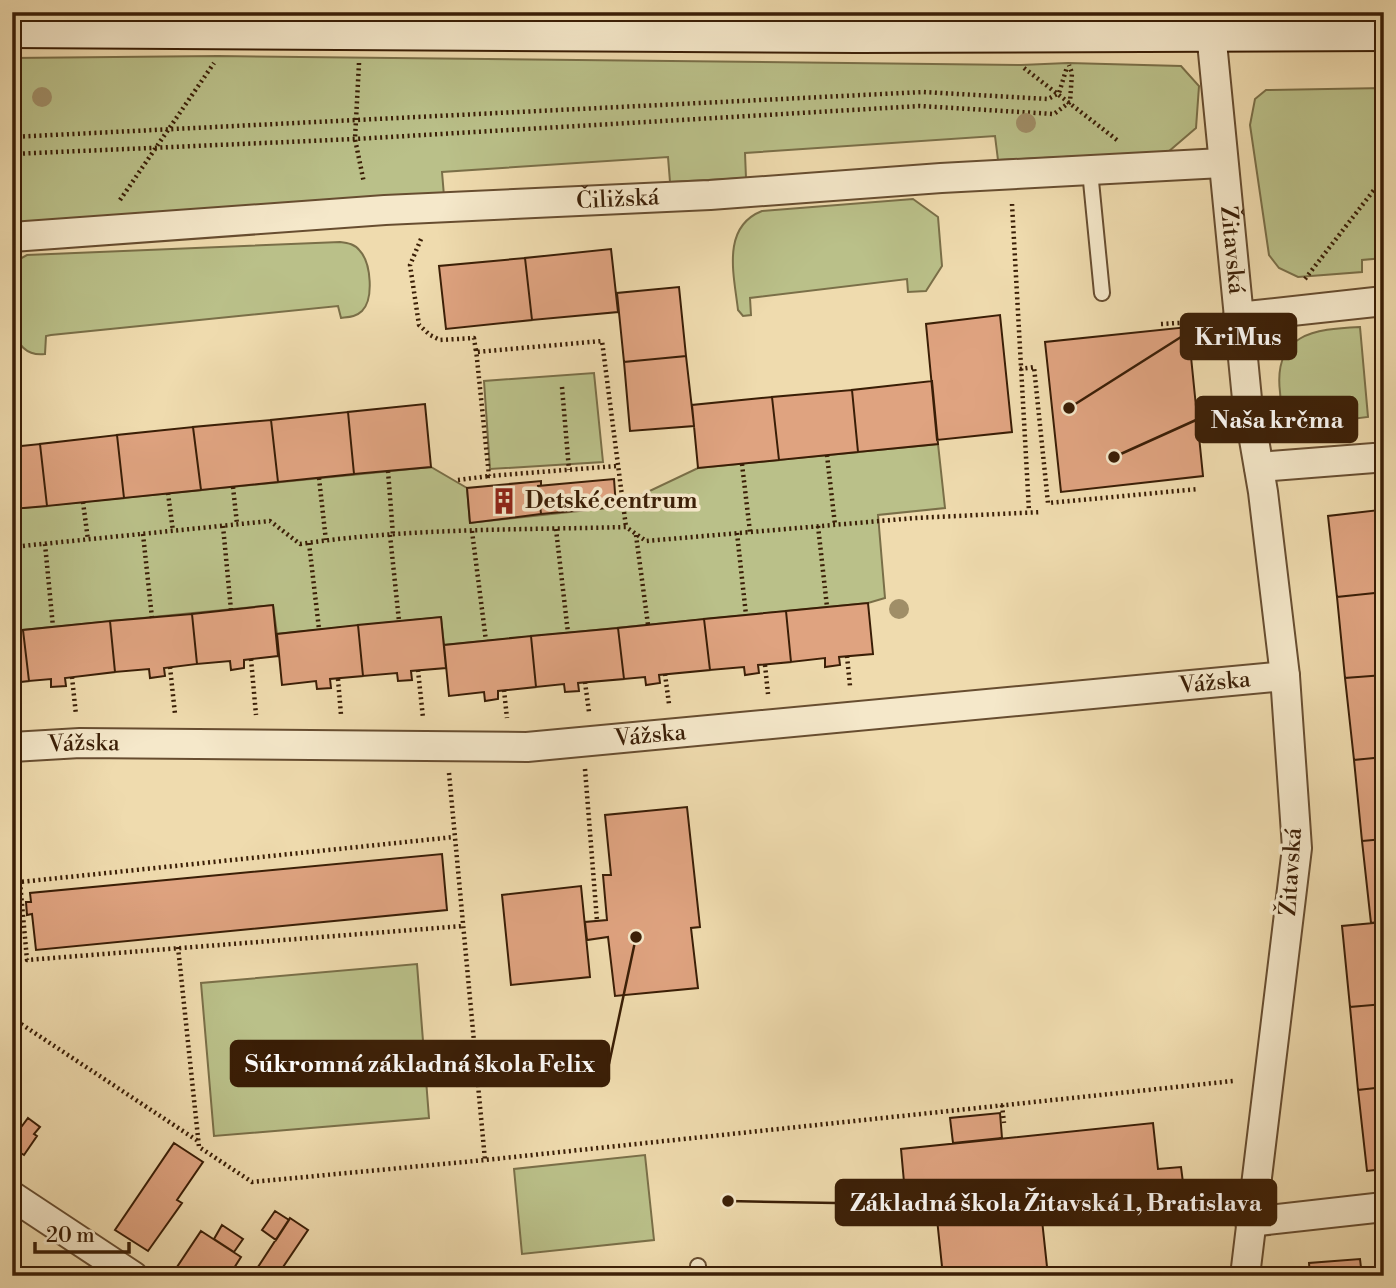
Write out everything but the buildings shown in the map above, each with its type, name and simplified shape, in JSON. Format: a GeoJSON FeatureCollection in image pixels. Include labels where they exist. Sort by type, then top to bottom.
{"type":"FeatureCollection","features":[{"type":"Feature","properties":{"kind":"street"},"geometry":{"type":"LineString","coordinates":[[12,29],[225,33],[1384,31]]}},
{"type":"Feature","properties":{"kind":"street","name":"Žitavská"},"geometry":{"type":"LineString","coordinates":[[1211,32],[1223,163],[1225,319],[1247,399],[1259,467],[1285,676],[1297,848],[1245,1276]]}},
{"type":"Feature","properties":{"kind":"street","name":"Čiližská"},"geometry":{"type":"LineString","coordinates":[[12,237],[386,211],[710,195],[941,178],[1223,163]]}},
{"type":"Feature","properties":{"kind":"street"},"geometry":{"type":"LineString","coordinates":[[1225,319],[1384,301]]}},
{"type":"Feature","properties":{"kind":"street"},"geometry":{"type":"LineString","coordinates":[[1259,467],[1374,458]]}},
{"type":"Feature","properties":{"kind":"street","name":"Vážska"},"geometry":{"type":"LineString","coordinates":[[12,747],[80,743],[527,747],[1285,676]]}},
{"type":"Feature","properties":{"kind":"street"},"geometry":{"type":"LineString","coordinates":[[12,1196],[133,1276]]}},
{"type":"Feature","properties":{"kind":"street"},"geometry":{"type":"LineString","coordinates":[[1250,1222],[1381,1219]]}},
{"type":"Feature","properties":{"kind":"lane"},"geometry":{"type":"LineString","coordinates":[[1090,171],[1102,293]]}},
{"type":"Feature","properties":{"kind":"path"},"geometry":{"type":"LineString","coordinates":[[100,231],[167,130],[225,33]]}},
{"type":"Feature","properties":{"kind":"path"},"geometry":{"type":"LineString","coordinates":[[359,59],[355,139],[366,192],[386,211]]}},
{"type":"Feature","properties":{"kind":"path"},"geometry":{"type":"LineString","coordinates":[[12,137],[923,92],[1048,99],[1059,93],[1068,63],[1072,73],[1070,102],[1054,114],[920,106],[355,139],[12,154]]}},
{"type":"Feature","properties":{"kind":"path"},"geometry":{"type":"LineString","coordinates":[[1021,65],[1150,167]]}},
{"type":"Feature","properties":{"kind":"path"},"geometry":{"type":"LineString","coordinates":[[1302,283],[1384,177]]}},
{"type":"Feature","properties":{"kind":"path"},"geometry":{"type":"LineString","coordinates":[[1011,198],[1029,511]]}},
{"type":"Feature","properties":{"kind":"path"},"geometry":{"type":"LineString","coordinates":[[421,237],[410,265],[419,325],[440,340],[474,338]]}},
{"type":"Feature","properties":{"kind":"path"},"geometry":{"type":"LineString","coordinates":[[1161,324],[1225,319]]}},
{"type":"Feature","properties":{"kind":"path"},"geometry":{"type":"LineString","coordinates":[[474,338],[476,352],[602,341],[626,527]]}},
{"type":"Feature","properties":{"kind":"path"},"geometry":{"type":"LineString","coordinates":[[474,338],[489,476]]}},
{"type":"Feature","properties":{"kind":"path"},"geometry":{"type":"LineString","coordinates":[[1020,369],[1034,367],[1048,503],[1199,489]]}},
{"type":"Feature","properties":{"kind":"path"},"geometry":{"type":"LineString","coordinates":[[562,387],[569,470]]}},
{"type":"Feature","properties":{"kind":"path"},"geometry":{"type":"LineString","coordinates":[[827,455],[835,524]]}},
{"type":"Feature","properties":{"kind":"path"},"geometry":{"type":"LineString","coordinates":[[742,464],[750,532]]}},
{"type":"Feature","properties":{"kind":"path"},"geometry":{"type":"LineString","coordinates":[[458,480],[617,466]]}},
{"type":"Feature","properties":{"kind":"path"},"geometry":{"type":"LineString","coordinates":[[388,471],[391,535],[400,621]]}},
{"type":"Feature","properties":{"kind":"path"},"geometry":{"type":"LineString","coordinates":[[319,478],[326,541]]}},
{"type":"Feature","properties":{"kind":"path"},"geometry":{"type":"LineString","coordinates":[[233,487],[237,524]]}},
{"type":"Feature","properties":{"kind":"path"},"geometry":{"type":"LineString","coordinates":[[168,493],[173,531]]}},
{"type":"Feature","properties":{"kind":"path"},"geometry":{"type":"LineString","coordinates":[[83,502],[88,540]]}},
{"type":"Feature","properties":{"kind":"path"},"geometry":{"type":"LineString","coordinates":[[15,509],[19,546]]}},
{"type":"Feature","properties":{"kind":"path"},"geometry":{"type":"LineString","coordinates":[[12,547],[270,521],[300,544],[391,535],[626,527],[646,541],[835,524],[1041,512]]}},
{"type":"Feature","properties":{"kind":"path"},"geometry":{"type":"LineString","coordinates":[[223,526],[231,610]]}},
{"type":"Feature","properties":{"kind":"path"},"geometry":{"type":"LineString","coordinates":[[818,526],[827,607]]}},
{"type":"Feature","properties":{"kind":"path"},"geometry":{"type":"LineString","coordinates":[[556,529],[568,633]]}},
{"type":"Feature","properties":{"kind":"path"},"geometry":{"type":"LineString","coordinates":[[472,531],[486,641]]}},
{"type":"Feature","properties":{"kind":"path"},"geometry":{"type":"LineString","coordinates":[[737,533],[746,615]]}},
{"type":"Feature","properties":{"kind":"path"},"geometry":{"type":"LineString","coordinates":[[143,534],[152,618]]}},
{"type":"Feature","properties":{"kind":"path"},"geometry":{"type":"LineString","coordinates":[[636,534],[648,625]]}},
{"type":"Feature","properties":{"kind":"path"},"geometry":{"type":"LineString","coordinates":[[309,543],[319,629]]}},
{"type":"Feature","properties":{"kind":"path"},"geometry":{"type":"LineString","coordinates":[[45,544],[53,627]]}},
{"type":"Feature","properties":{"kind":"path"},"geometry":{"type":"LineString","coordinates":[[847,656],[851,698]]}},
{"type":"Feature","properties":{"kind":"path"},"geometry":{"type":"LineString","coordinates":[[251,659],[256,720]]}},
{"type":"Feature","properties":{"kind":"path"},"geometry":{"type":"LineString","coordinates":[[765,665],[769,706]]}},
{"type":"Feature","properties":{"kind":"path"},"geometry":{"type":"LineString","coordinates":[[170,667],[176,722]]}},
{"type":"Feature","properties":{"kind":"path"},"geometry":{"type":"LineString","coordinates":[[418,670],[424,726]]}},
{"type":"Feature","properties":{"kind":"path"},"geometry":{"type":"LineString","coordinates":[[665,674],[671,715]]}},
{"type":"Feature","properties":{"kind":"path"},"geometry":{"type":"LineString","coordinates":[[72,677],[76,720]]}},
{"type":"Feature","properties":{"kind":"path"},"geometry":{"type":"LineString","coordinates":[[338,679],[342,723]]}},
{"type":"Feature","properties":{"kind":"path"},"geometry":{"type":"LineString","coordinates":[[585,682],[591,723]]}},
{"type":"Feature","properties":{"kind":"path"},"geometry":{"type":"LineString","coordinates":[[504,690],[509,729]]}},
{"type":"Feature","properties":{"kind":"path"},"geometry":{"type":"LineString","coordinates":[[584,761],[597,921]]}},
{"type":"Feature","properties":{"kind":"path"},"geometry":{"type":"LineString","coordinates":[[449,764],[485,1160]]}},
{"type":"Feature","properties":{"kind":"path"},"geometry":{"type":"LineString","coordinates":[[12,813],[27,960],[463,926]]}},
{"type":"Feature","properties":{"kind":"path"},"geometry":{"type":"LineString","coordinates":[[20,882],[454,837]]}},
{"type":"Feature","properties":{"kind":"path"},"geometry":{"type":"LineString","coordinates":[[178,947],[199,1147],[252,1182],[1233,1081]]}},
{"type":"Feature","properties":{"kind":"path"},"geometry":{"type":"LineString","coordinates":[[12,1017],[199,1142]]}},
{"type":"Feature","properties":{"kind":"path"},"geometry":{"type":"LineString","coordinates":[[1002,1105],[1004,1123]]}},
{"type":"Feature","properties":{"kind":"path"},"geometry":{"type":"LineString","coordinates":[[1381,1219],[1382,1276]]}},
{"type":"Feature","properties":{"kind":"green space"},"geometry":{"type":"Polygon","coordinates":[[[218,56],[1181,66],[1199,86],[1196,128],[1168,152],[998,160],[995,136],[745,153],[746,178],[670,182],[668,157],[442,172],[444,196],[12,223],[12,58],[218,56]]]}},
{"type":"Feature","properties":{"kind":"green space"},"geometry":{"type":"Polygon","coordinates":[[[1384,88],[1384,258],[1362,260],[1362,272],[1298,277],[1279,268],[1269,255],[1250,125],[1255,99],[1266,90],[1384,88]]]}},
{"type":"Feature","properties":{"kind":"green space"},"geometry":{"type":"Polygon","coordinates":[[[913,199],[938,217],[942,266],[926,291],[908,292],[907,279],[750,298],[751,315],[743,316],[738,310],[733,253],[740,228],[749,218],[762,211],[913,199]]]}},
{"type":"Feature","properties":{"kind":"green space"},"geometry":{"type":"Polygon","coordinates":[[[340,242],[351,244],[358,249],[369,272],[370,290],[366,305],[360,313],[352,316],[341,318],[338,306],[51,335],[46,336],[45,354],[31,353],[22,346],[12,322],[12,267],[16,261],[27,255],[340,242]]]}},
{"type":"Feature","properties":{"kind":"green space"},"geometry":{"type":"Polygon","coordinates":[[[1360,327],[1368,417],[1295,426],[1289,424],[1282,409],[1280,373],[1283,358],[1290,346],[1313,333],[1360,327]]]}},
{"type":"Feature","properties":{"kind":"green space"},"geometry":{"type":"Polygon","coordinates":[[[594,373],[603,462],[490,469],[484,381],[594,373]]]}},
{"type":"Feature","properties":{"kind":"green space"},"geometry":{"type":"Polygon","coordinates":[[[938,444],[945,508],[878,515],[885,598],[868,603],[444,645],[441,617],[277,634],[273,605],[12,631],[12,509],[431,467],[467,488],[470,523],[616,507],[698,468],[938,444]]]}},
{"type":"Feature","properties":{"kind":"green space"},"geometry":{"type":"Polygon","coordinates":[[[417,964],[429,1118],[214,1136],[201,983],[417,964]]]}},
{"type":"Feature","properties":{"kind":"green space"},"geometry":{"type":"Polygon","coordinates":[[[645,1155],[654,1240],[522,1254],[514,1169],[645,1155]]]}},
{"type":"Feature","properties":{"kind":"place","name":"KriMus"},"geometry":{"type":"Point","coordinates":[1069,408]}},
{"type":"Feature","properties":{"kind":"place","name":"Naša krčma"},"geometry":{"type":"Point","coordinates":[1114,457]}},
{"type":"Feature","properties":{"kind":"place","name":"Detské centrum"},"geometry":{"type":"Point","coordinates":[504,501]}},
{"type":"Feature","properties":{"kind":"place","name":"Súkromná základná škola Felix"},"geometry":{"type":"Point","coordinates":[636,937]}},
{"type":"Feature","properties":{"kind":"place","name":"Základná škola Žitavská 1, Bratislava"},"geometry":{"type":"Point","coordinates":[728,1201]}}]}
